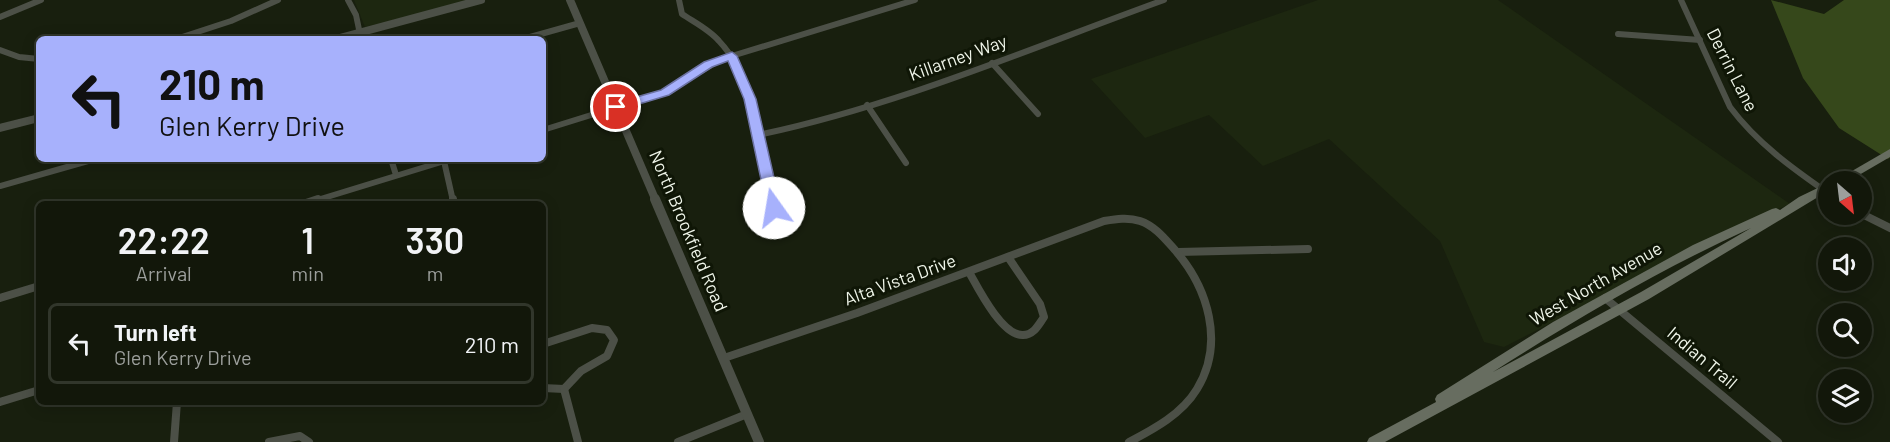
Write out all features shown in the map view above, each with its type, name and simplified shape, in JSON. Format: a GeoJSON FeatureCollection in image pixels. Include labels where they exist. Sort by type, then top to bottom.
{"type":"FeatureCollection","features":[{"type":"Feature","properties":{"kind":"main road"},"geometry":{"type":"LineString","coordinates":[[1858,171],[1890,153]]}},
{"type":"Feature","properties":{"kind":"main road","name":"West North Avenue"},"geometry":{"type":"LineString","coordinates":[[1418,418],[1444,397],[1605,298],[1697,248],[1818,194]]}},
{"type":"Feature","properties":{"kind":"main road","name":"West North Avenue"},"geometry":{"type":"LineString","coordinates":[[1373,442],[1764,226],[1803,200]]}},
{"type":"Feature","properties":{"kind":"street"},"geometry":{"type":"LineString","coordinates":[[0,17],[41,0]]}},
{"type":"Feature","properties":{"kind":"street"},"geometry":{"type":"LineString","coordinates":[[185,36],[231,21],[278,0]]}},
{"type":"Feature","properties":{"kind":"street"},"geometry":{"type":"LineString","coordinates":[[348,0],[356,15],[361,36],[481,0]]}},
{"type":"Feature","properties":{"kind":"street","name":"North Brookfield Road"},"geometry":{"type":"LineString","coordinates":[[570,0],[759,442]]}},
{"type":"Feature","properties":{"kind":"street"},"geometry":{"type":"LineString","coordinates":[[546,129],[665,92],[708,64],[915,0]]}},
{"type":"Feature","properties":{"kind":"street","name":"Killarney Way"},"geometry":{"type":"LineString","coordinates":[[758,135],[801,126],[867,105],[992,63],[1164,0]]}},
{"type":"Feature","properties":{"kind":"street","name":"Derrin Lane"},"geometry":{"type":"LineString","coordinates":[[1681,0],[1730,107],[1751,135],[1770,152],[1818,184]]}},
{"type":"Feature","properties":{"kind":"street"},"geometry":{"type":"LineString","coordinates":[[678,2],[687,18],[719,40],[732,56],[750,99],[774,208]]}},
{"type":"Feature","properties":{"kind":"street"},"geometry":{"type":"LineString","coordinates":[[534,36],[580,23]]}},
{"type":"Feature","properties":{"kind":"street"},"geometry":{"type":"LineString","coordinates":[[1618,34],[1700,40]]}},
{"type":"Feature","properties":{"kind":"street"},"geometry":{"type":"LineString","coordinates":[[0,50],[19,57],[36,59]]}},
{"type":"Feature","properties":{"kind":"street"},"geometry":{"type":"LineString","coordinates":[[992,63],[1038,114]]}},
{"type":"Feature","properties":{"kind":"street"},"geometry":{"type":"LineString","coordinates":[[867,105],[906,163]]}},
{"type":"Feature","properties":{"kind":"street"},"geometry":{"type":"LineString","coordinates":[[0,128],[36,119]]}},
{"type":"Feature","properties":{"kind":"street"},"geometry":{"type":"LineString","coordinates":[[0,186],[84,162]]}},
{"type":"Feature","properties":{"kind":"street"},"geometry":{"type":"LineString","coordinates":[[393,162],[396,176]]}},
{"type":"Feature","properties":{"kind":"street"},"geometry":{"type":"LineString","coordinates":[[313,201],[441,162]]}},
{"type":"Feature","properties":{"kind":"street"},"geometry":{"type":"LineString","coordinates":[[447,162],[454,201]]}},
{"type":"Feature","properties":{"kind":"street","name":"Alta Vista Drive"},"geometry":{"type":"LineString","coordinates":[[724,358],[969,272],[1085,228],[1121,218],[1137,220],[1153,227],[1178,252],[1206,299],[1211,322],[1212,346],[1207,368],[1198,388],[1187,403],[1170,418],[1129,442]]}},
{"type":"Feature","properties":{"kind":"street"},"geometry":{"type":"LineString","coordinates":[[1872,219],[1890,228]]}},
{"type":"Feature","properties":{"kind":"street"},"geometry":{"type":"LineString","coordinates":[[1178,252],[1308,249]]}},
{"type":"Feature","properties":{"kind":"street"},"geometry":{"type":"LineString","coordinates":[[969,272],[1001,324],[1014,333],[1028,333],[1040,327],[1044,317],[1040,304],[1008,257]]}},
{"type":"Feature","properties":{"kind":"street"},"geometry":{"type":"LineString","coordinates":[[0,298],[36,286]]}},
{"type":"Feature","properties":{"kind":"street","name":"Indian Trail"},"geometry":{"type":"LineString","coordinates":[[1605,298],[1778,442]]}},
{"type":"Feature","properties":{"kind":"street"},"geometry":{"type":"LineString","coordinates":[[546,343],[592,328],[607,330],[614,340],[610,353],[604,359],[581,372],[564,389],[546,388]]}},
{"type":"Feature","properties":{"kind":"street"},"geometry":{"type":"LineString","coordinates":[[564,389],[578,442]]}},
{"type":"Feature","properties":{"kind":"street"},"geometry":{"type":"LineString","coordinates":[[0,402],[36,391]]}},
{"type":"Feature","properties":{"kind":"street"},"geometry":{"type":"LineString","coordinates":[[174,442],[177,405]]}},
{"type":"Feature","properties":{"kind":"street"},"geometry":{"type":"LineString","coordinates":[[678,442],[747,414]]}},
{"type":"Feature","properties":{"kind":"street"},"geometry":{"type":"LineString","coordinates":[[269,442],[300,436],[309,442]]}},
{"type":"Feature","properties":{"kind":"shaded area"},"geometry":{"type":"Polygon","coordinates":[[[354,0],[475,0],[365,27],[354,0]]]}},
{"type":"Feature","properties":{"kind":"shaded area"},"geometry":{"type":"Polygon","coordinates":[[[1318,0],[1498,0],[1790,204],[1744,224],[1504,347],[1484,342],[1440,241],[1329,139],[1263,166],[1209,115],[1145,138],[1091,79],[1318,0]]]}},
{"type":"Feature","properties":{"kind":"green space"},"geometry":{"type":"Polygon","coordinates":[[[1771,0],[1824,14],[1844,0],[1890,0],[1890,157],[1888,159],[1839,128],[1803,78],[1771,0]]]}},
{"type":"Feature","properties":{"kind":"route"},"geometry":{"type":"LineString","coordinates":[[616,107],[673,89],[708,64],[732,56],[750,99],[774,208]]}}]}
